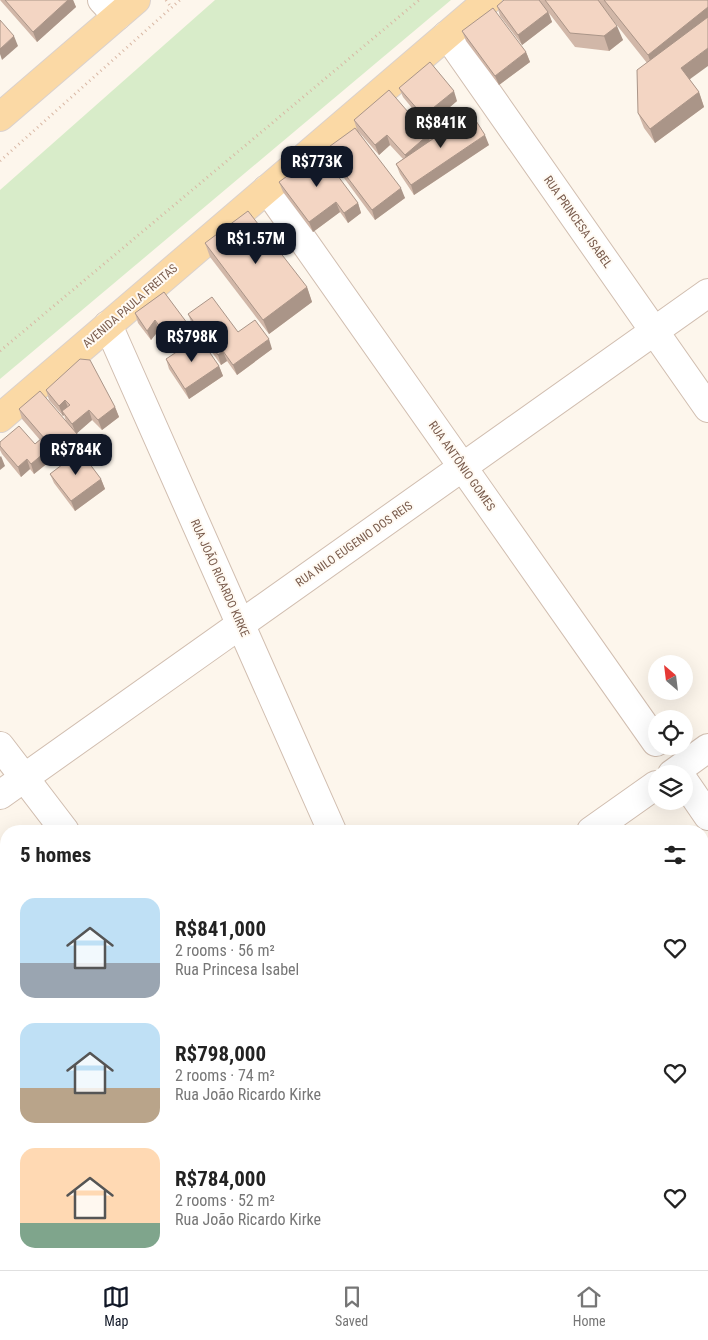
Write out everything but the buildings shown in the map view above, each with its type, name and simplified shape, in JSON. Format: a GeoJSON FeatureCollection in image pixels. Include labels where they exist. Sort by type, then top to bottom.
{"type":"FeatureCollection","features":[{"type":"Feature","properties":{"kind":"main road","name":"AVENIDA PAULA FREITAS"},"geometry":{"type":"LineString","coordinates":[[0,418],[488,0]]}},
{"type":"Feature","properties":{"kind":"main road"},"geometry":{"type":"LineString","coordinates":[[0,116],[118,5]]}},
{"type":"Feature","properties":{"kind":"street","name":"RUA PRINCESA ISABEL"},"geometry":{"type":"LineString","coordinates":[[447,35],[708,408]]}},
{"type":"Feature","properties":{"kind":"street","name":"RUA ANTÔNIO GOMES"},"geometry":{"type":"LineString","coordinates":[[267,189],[648,731]]}},
{"type":"Feature","properties":{"kind":"street","name":"RUA NILO EUGENIO DOS REIS"},"geometry":{"type":"LineString","coordinates":[[0,795],[708,293]]}},
{"type":"Feature","properties":{"kind":"street","name":"RUA JOÃO RICARDO KIRKE"},"geometry":{"type":"LineString","coordinates":[[108,325],[329,825]]}},
{"type":"Feature","properties":{"kind":"street"},"geometry":{"type":"LineString","coordinates":[[0,746],[60,825]]}},
{"type":"Feature","properties":{"kind":"street"},"geometry":{"type":"LineString","coordinates":[[687,765],[708,748]]}},
{"type":"Feature","properties":{"kind":"street"},"geometry":{"type":"LineString","coordinates":[[600,825],[648,793]]}},
{"type":"Feature","properties":{"kind":"street"},"geometry":{"type":"LineString","coordinates":[[693,799],[708,816]]}},
{"type":"Feature","properties":{"kind":"path"},"geometry":{"type":"LineString","coordinates":[[166,0],[171,7]]}},
{"type":"Feature","properties":{"kind":"path"},"geometry":{"type":"LineString","coordinates":[[0,161],[180,0]]}},
{"type":"Feature","properties":{"kind":"path"},"geometry":{"type":"LineString","coordinates":[[0,351],[419,0]]}},
{"type":"Feature","properties":{"kind":"green space"},"geometry":{"type":"Polygon","coordinates":[[[215,0],[451,0],[0,379],[0,190],[215,0]]]}}]}
